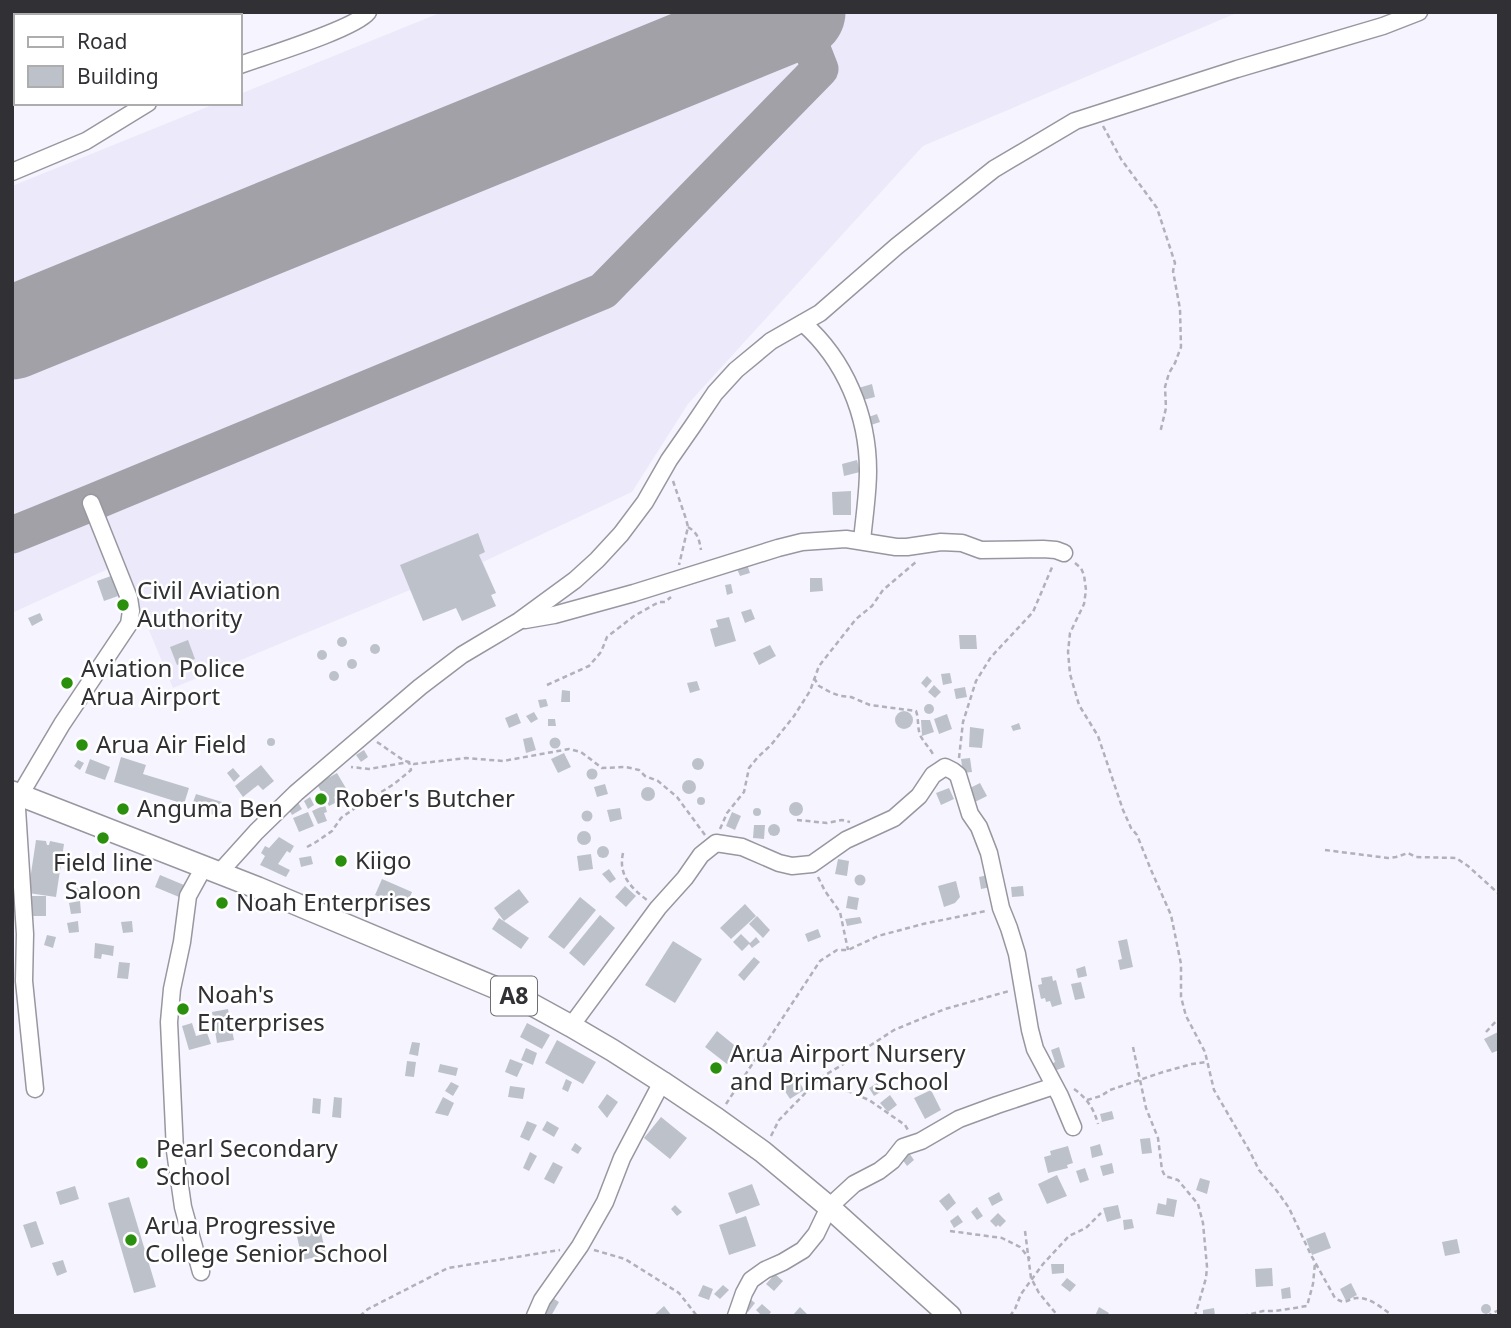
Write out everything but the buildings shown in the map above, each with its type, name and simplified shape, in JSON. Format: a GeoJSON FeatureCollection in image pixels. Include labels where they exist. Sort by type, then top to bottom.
{"type":"FeatureCollection","features":[{"type":"Feature","properties":{"kind":"main road","name":"A8"},"geometry":{"type":"LineString","coordinates":[[16,793],[211,870],[520,998],[612,1050],[763,1152],[829,1207],[950,1316]]}},
{"type":"Feature","properties":{"kind":"street"},"geometry":{"type":"LineString","coordinates":[[242,64],[346,26],[365,17],[368,12]]}},
{"type":"Feature","properties":{"kind":"street"},"geometry":{"type":"LineString","coordinates":[[201,1272],[183,1207],[175,1151],[169,1022],[188,896],[211,870],[296,793],[420,688],[462,655],[519,621],[575,580],[621,534],[645,502],[669,460],[715,393],[736,370],[771,341],[820,313],[897,246],[993,169],[1075,121],[1383,26],[1419,12]]}},
{"type":"Feature","properties":{"kind":"street"},"geometry":{"type":"LineString","coordinates":[[12,172],[86,141],[145,105]]}},
{"type":"Feature","properties":{"kind":"street"},"geometry":{"type":"LineString","coordinates":[[803,323],[826,346],[846,378],[859,411],[867,447],[868,473],[862,541]]}},
{"type":"Feature","properties":{"kind":"street"},"geometry":{"type":"LineString","coordinates":[[35,1089],[24,981],[25,934],[16,793],[129,624],[131,611],[130,598],[91,503]]}},
{"type":"Feature","properties":{"kind":"street"},"geometry":{"type":"LineString","coordinates":[[519,621],[554,615],[802,542],[846,539],[896,547],[941,542],[961,543],[981,550],[1043,549],[1064,553]]}},
{"type":"Feature","properties":{"kind":"street"},"geometry":{"type":"LineString","coordinates":[[570,1026],[658,908],[701,856],[713,846],[742,847],[792,866],[812,863],[846,840],[894,818],[925,788],[929,779],[945,768],[958,775],[970,814],[987,846],[1001,908],[1013,939],[1035,1049],[1073,1127]]}},
{"type":"Feature","properties":{"kind":"street"},"geometry":{"type":"LineString","coordinates":[[535,1316],[542,1300],[580,1246],[605,1202],[622,1158],[662,1082]]}},
{"type":"Feature","properties":{"kind":"street"},"geometry":{"type":"LineString","coordinates":[[736,1316],[751,1280],[803,1250],[816,1234],[829,1207],[854,1184],[892,1161],[903,1147],[921,1141],[959,1119],[1054,1086]]}},
{"type":"Feature","properties":{"kind":"path"},"geometry":{"type":"LineString","coordinates":[[1095,115],[1121,159],[1157,208],[1175,262],[1173,271],[1180,309],[1181,347],[1165,387],[1166,408],[1160,433]]}},
{"type":"Feature","properties":{"kind":"path"},"geometry":{"type":"LineString","coordinates":[[547,685],[589,666],[601,652],[607,637],[634,616],[659,602],[666,602],[676,594],[684,577],[681,552],[688,527],[669,460]]}},
{"type":"Feature","properties":{"kind":"path"},"geometry":{"type":"LineString","coordinates":[[688,527],[695,531],[701,550]]}},
{"type":"Feature","properties":{"kind":"path"},"geometry":{"type":"LineString","coordinates":[[958,775],[962,722],[976,681],[991,657],[1034,612],[1053,566],[1064,553],[1081,568],[1086,590],[1084,604],[1068,643],[1073,687],[1079,705],[1098,736],[1130,828],[1137,835],[1171,915],[1181,964],[1181,998],[1186,1016],[1205,1052],[1214,1090],[1259,1171],[1289,1208],[1335,1298],[1346,1302],[1358,1298],[1380,1306],[1393,1316]]}},
{"type":"Feature","properties":{"kind":"path"},"geometry":{"type":"LineString","coordinates":[[713,846],[727,813],[744,792],[750,768],[794,716],[810,691],[819,666],[883,590],[925,555]]}},
{"type":"Feature","properties":{"kind":"path"},"geometry":{"type":"LineString","coordinates":[[814,678],[819,686],[840,696],[851,696],[870,705],[916,711],[920,720],[918,727],[921,736],[930,747],[940,770]]}},
{"type":"Feature","properties":{"kind":"path"},"geometry":{"type":"LineString","coordinates":[[371,730],[377,743],[409,762]]}},
{"type":"Feature","properties":{"kind":"path"},"geometry":{"type":"LineString","coordinates":[[331,764],[369,769],[409,762],[466,758],[503,761],[569,749],[582,752],[602,768],[626,767],[639,770],[658,782],[677,797],[713,846]]}},
{"type":"Feature","properties":{"kind":"path"},"geometry":{"type":"LineString","coordinates":[[307,847],[332,831],[341,818],[407,774],[411,770],[409,762]]}},
{"type":"Feature","properties":{"kind":"path"},"geometry":{"type":"LineString","coordinates":[[797,820],[827,823],[842,820],[869,830]]}},
{"type":"Feature","properties":{"kind":"path"},"geometry":{"type":"LineString","coordinates":[[1325,850],[1388,858],[1408,853],[1416,857],[1456,858],[1499,894]]}},
{"type":"Feature","properties":{"kind":"path"},"geometry":{"type":"LineString","coordinates":[[623,853],[622,869],[630,886],[658,908]]}},
{"type":"Feature","properties":{"kind":"path"},"geometry":{"type":"LineString","coordinates":[[812,863],[825,891],[840,912],[848,950]]}},
{"type":"Feature","properties":{"kind":"path"},"geometry":{"type":"LineString","coordinates":[[717,1119],[820,961],[837,950],[848,950],[878,936],[1001,908]]}},
{"type":"Feature","properties":{"kind":"path"},"geometry":{"type":"LineString","coordinates":[[763,1152],[779,1120],[820,1078],[842,1065],[853,1054],[894,1030],[945,1009],[1022,987]]}},
{"type":"Feature","properties":{"kind":"path"},"geometry":{"type":"LineString","coordinates":[[1486,1032],[1499,1018]]}},
{"type":"Feature","properties":{"kind":"path"},"geometry":{"type":"LineString","coordinates":[[1133,1048],[1146,1108],[1158,1138],[1162,1170],[1165,1176],[1178,1180],[1198,1204],[1203,1223],[1206,1278],[1195,1316]]}},
{"type":"Feature","properties":{"kind":"path"},"geometry":{"type":"LineString","coordinates":[[1087,1100],[1192,1064],[1208,1062]]}},
{"type":"Feature","properties":{"kind":"path"},"geometry":{"type":"LineString","coordinates":[[826,1074],[845,1090],[869,1100],[905,1125],[921,1141]]}},
{"type":"Feature","properties":{"kind":"path"},"geometry":{"type":"LineString","coordinates":[[1054,1086],[1071,1087],[1080,1093],[1095,1112],[1098,1124]]}},
{"type":"Feature","properties":{"kind":"path"},"geometry":{"type":"LineString","coordinates":[[1010,1316],[1031,1279],[1069,1236],[1086,1228],[1101,1213]]}},
{"type":"Feature","properties":{"kind":"path"},"geometry":{"type":"LineString","coordinates":[[1025,1230],[1031,1279],[1058,1316]]}},
{"type":"Feature","properties":{"kind":"path"},"geometry":{"type":"LineString","coordinates":[[950,1231],[1002,1238],[1020,1247],[1030,1259]]}},
{"type":"Feature","properties":{"kind":"path"},"geometry":{"type":"LineString","coordinates":[[360,1316],[368,1309],[448,1268],[580,1246],[625,1259],[679,1293],[697,1316]]}},
{"type":"Feature","properties":{"kind":"path"},"geometry":{"type":"LineString","coordinates":[[1243,1316],[1307,1306],[1315,1262]]}},
{"type":"Feature","properties":{"kind":"path"},"geometry":{"type":"LineString","coordinates":[[1288,1309],[1289,1316]]}},
{"type":"Feature","properties":{"kind":"path"},"geometry":{"type":"LineString","coordinates":[[1487,1316],[1499,1310]]}},
{"type":"Feature","properties":{"kind":"shaded area"},"geometry":{"type":"Polygon","coordinates":[[[442,12],[1239,12],[923,146],[688,404],[632,492],[483,562],[496,593],[491,595],[496,606],[462,621],[456,608],[423,621],[410,590],[173,688],[121,563],[12,613],[12,186],[212,105],[242,105],[242,93],[442,12]]]}},
{"type":"Feature","properties":{"kind":"taxiway"},"geometry":{"type":"LineString","coordinates":[[12,535],[603,291],[820,69],[798,13]]}},
{"type":"Feature","properties":{"kind":"runway"},"geometry":{"type":"LineString","coordinates":[[12,333],[799,12]]}},
{"type":"Feature","properties":{"kind":"place","name":"Civil Aviation Authority"},"geometry":{"type":"Point","coordinates":[123,605]}},
{"type":"Feature","properties":{"kind":"place","name":"Aviation Police Arua Airport"},"geometry":{"type":"Point","coordinates":[67,683]}},
{"type":"Feature","properties":{"kind":"place","name":"Arua Air Field"},"geometry":{"type":"Point","coordinates":[82,745]}},
{"type":"Feature","properties":{"kind":"place","name":"Rober's Butcher"},"geometry":{"type":"Point","coordinates":[321,799]}},
{"type":"Feature","properties":{"kind":"place","name":"Anguma Ben"},"geometry":{"type":"Point","coordinates":[123,809]}},
{"type":"Feature","properties":{"kind":"place","name":"Field line Saloon"},"geometry":{"type":"Point","coordinates":[103,838]}},
{"type":"Feature","properties":{"kind":"place","name":"Kiigo"},"geometry":{"type":"Point","coordinates":[341,861]}},
{"type":"Feature","properties":{"kind":"place","name":"Noah Enterprises"},"geometry":{"type":"Point","coordinates":[222,903]}},
{"type":"Feature","properties":{"kind":"place","name":"Noah's Enterprises"},"geometry":{"type":"Point","coordinates":[183,1009]}},
{"type":"Feature","properties":{"kind":"place","name":"Arua Airport Nursery and Primary School"},"geometry":{"type":"Point","coordinates":[716,1068]}},
{"type":"Feature","properties":{"kind":"place","name":"Pearl Secondary School"},"geometry":{"type":"Point","coordinates":[142,1163]}},
{"type":"Feature","properties":{"kind":"place","name":"Arua Progressive College Senior School"},"geometry":{"type":"Point","coordinates":[131,1240]}}]}
